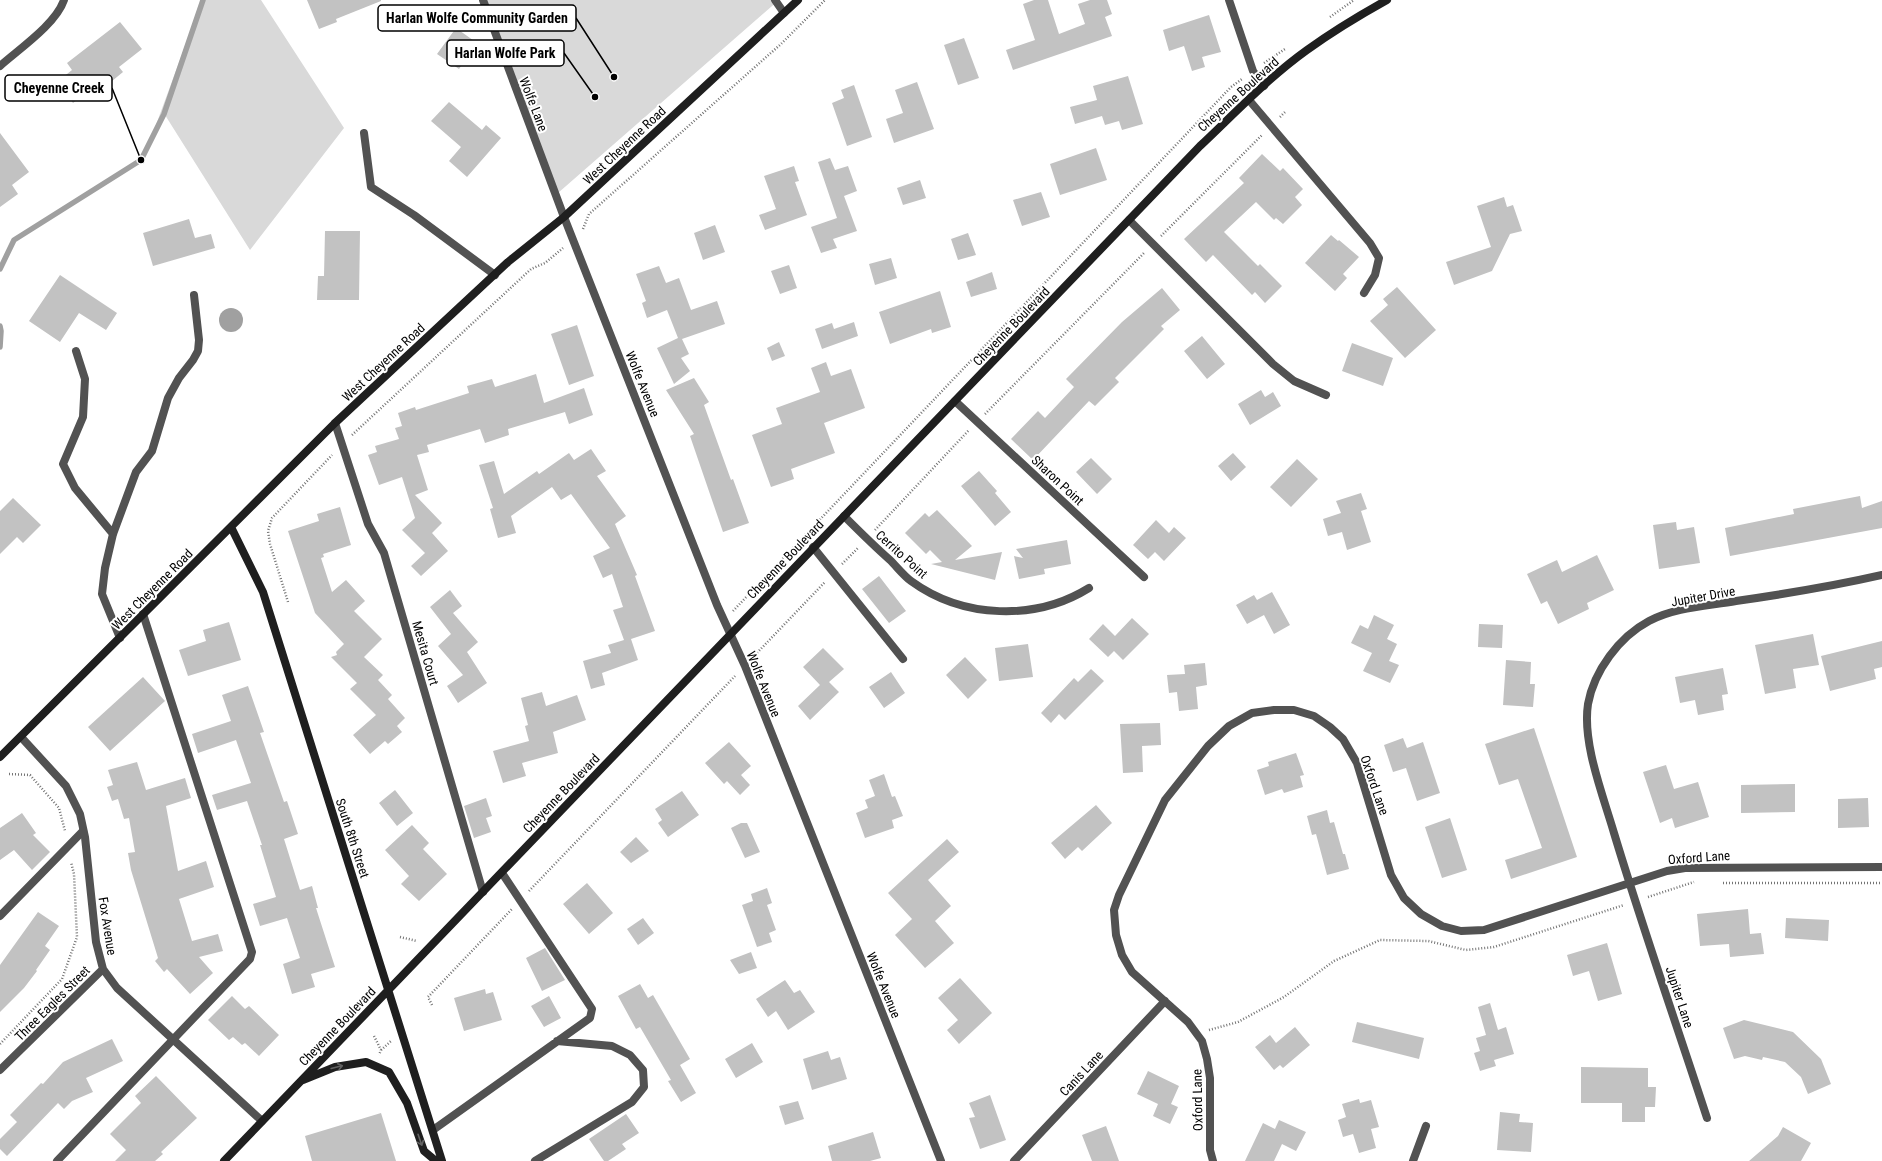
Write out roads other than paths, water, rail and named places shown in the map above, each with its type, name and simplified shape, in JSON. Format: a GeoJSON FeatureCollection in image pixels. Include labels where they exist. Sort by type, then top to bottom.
{"type":"FeatureCollection","features":[{"type":"Feature","properties":{"kind":"main road","name":"West Cheyenne Road"},"geometry":{"type":"LineString","coordinates":[[0,757],[335,423],[495,274],[564,217],[798,0]]}},
{"type":"Feature","properties":{"kind":"main road","name":"Cheyenne Boulevard"},"geometry":{"type":"LineString","coordinates":[[224,1161],[730,633],[1200,146],[1264,86],[1307,50],[1365,12],[1387,0]]}},
{"type":"Feature","properties":{"kind":"main road","name":"South 8th Street"},"geometry":{"type":"LineString","coordinates":[[231,527],[263,592],[442,1161]]}},
{"type":"Feature","properties":{"kind":"main road"},"geometry":{"type":"LineString","coordinates":[[300,1081],[335,1067],[366,1062],[389,1072],[407,1103],[424,1151],[436,1161]]}},
{"type":"Feature","properties":{"kind":"street"},"geometry":{"type":"LineString","coordinates":[[0,66],[46,25],[61,7],[64,0]]}},
{"type":"Feature","properties":{"kind":"street","name":"Wolfe Lane"},"geometry":{"type":"LineString","coordinates":[[483,0],[564,217]]}},
{"type":"Feature","properties":{"kind":"street"},"geometry":{"type":"LineString","coordinates":[[775,0],[784,13]]}},
{"type":"Feature","properties":{"kind":"street"},"geometry":{"type":"LineString","coordinates":[[1229,0],[1253,70],[1264,86]]}},
{"type":"Feature","properties":{"kind":"street"},"geometry":{"type":"LineString","coordinates":[[1249,100],[1272,125],[1370,243],[1379,258],[1375,275],[1364,293]]}},
{"type":"Feature","properties":{"kind":"street"},"geometry":{"type":"LineString","coordinates":[[364,133],[371,187],[414,215],[495,274]]}},
{"type":"Feature","properties":{"kind":"street","name":"Wolfe Avenue"},"geometry":{"type":"LineString","coordinates":[[564,217],[730,633],[745,666],[941,1161]]}},
{"type":"Feature","properties":{"kind":"street"},"geometry":{"type":"LineString","coordinates":[[1129,220],[1273,364],[1294,380],[1326,395]]}},
{"type":"Feature","properties":{"kind":"street"},"geometry":{"type":"LineString","coordinates":[[120,638],[102,594],[105,568],[113,534],[136,472],[152,451],[168,398],[179,378],[198,351],[199,340],[194,295]]}},
{"type":"Feature","properties":{"kind":"street"},"geometry":{"type":"LineString","coordinates":[[76,351],[85,379],[83,417],[64,464],[75,488],[113,534]]}},
{"type":"Feature","properties":{"kind":"street","name":"Sharon Point"},"geometry":{"type":"LineString","coordinates":[[955,401],[1144,577]]}},
{"type":"Feature","properties":{"kind":"street","name":"Mesita Court"},"geometry":{"type":"LineString","coordinates":[[335,423],[368,524],[384,553],[483,892]]}},
{"type":"Feature","properties":{"kind":"street","name":"Cerrito Point"},"geometry":{"type":"LineString","coordinates":[[844,516],[911,581],[936,596],[959,605],[984,610],[1007,612],[1030,610],[1075,597],[1089,588]]}},
{"type":"Feature","properties":{"kind":"street"},"geometry":{"type":"LineString","coordinates":[[813,547],[903,659]]}},
{"type":"Feature","properties":{"kind":"street","name":"Jupiter Drive"},"geometry":{"type":"LineString","coordinates":[[1629,883],[1592,758],[1588,733],[1588,704],[1597,677],[1610,656],[1628,636],[1649,621],[1674,612],[1823,587],[1882,575]]}},
{"type":"Feature","properties":{"kind":"street"},"geometry":{"type":"LineString","coordinates":[[57,1161],[250,959],[252,952],[143,614]]}},
{"type":"Feature","properties":{"kind":"street","name":"Oxford Lane"},"geometry":{"type":"LineString","coordinates":[[1213,1161],[1210,1150],[1208,1066],[1202,1041],[1188,1022],[1132,972],[1122,955],[1116,935],[1114,910],[1119,895],[1165,800],[1208,746],[1229,726],[1252,713],[1274,710],[1294,710],[1314,716],[1330,727],[1343,739],[1357,763],[1391,875],[1404,898],[1421,914],[1442,926],[1460,931],[1484,930],[1667,871],[1691,867],[1882,867]]}},
{"type":"Feature","properties":{"kind":"street","name":"Fox Avenue"},"geometry":{"type":"LineString","coordinates":[[21,737],[66,786],[80,814],[96,942],[103,969],[117,988],[262,1121]]}},
{"type":"Feature","properties":{"kind":"street"},"geometry":{"type":"LineString","coordinates":[[0,916],[83,831]]}},
{"type":"Feature","properties":{"kind":"street"},"geometry":{"type":"LineString","coordinates":[[433,1130],[590,1018],[592,1009],[502,872]]}},
{"type":"Feature","properties":{"kind":"street","name":"Jupiter Lane"},"geometry":{"type":"LineString","coordinates":[[1629,883],[1707,1118]]}},
{"type":"Feature","properties":{"kind":"street","name":"Three Eagles Street"},"geometry":{"type":"LineString","coordinates":[[0,1070],[103,969]]}},
{"type":"Feature","properties":{"kind":"street","name":"Canis Lane"},"geometry":{"type":"LineString","coordinates":[[1014,1161],[1165,1001]]}},
{"type":"Feature","properties":{"kind":"street"},"geometry":{"type":"LineString","coordinates":[[536,1161],[632,1102],[644,1087],[643,1070],[630,1055],[612,1046],[557,1041]]}},
{"type":"Feature","properties":{"kind":"street"},"geometry":{"type":"LineString","coordinates":[[1413,1161],[1426,1126]]}},
{"type":"Feature","properties":{"kind":"waterway"},"geometry":{"type":"LineString","coordinates":[[0,269],[14,240],[141,160],[164,114],[203,0]]}},
{"type":"Feature","properties":{"kind":"waterway"},"geometry":{"type":"LineString","coordinates":[[0,326],[0,347]]}},
{"type":"Feature","properties":{"kind":"place","name":"Harlan Wolfe Community Garden"},"geometry":{"type":"Point","coordinates":[614,77]}},
{"type":"Feature","properties":{"kind":"place","name":"Harlan Wolfe Park"},"geometry":{"type":"Point","coordinates":[595,97]}},
{"type":"Feature","properties":{"kind":"place","name":"Cheyenne Creek"},"geometry":{"type":"Point","coordinates":[141,160]}}]}
